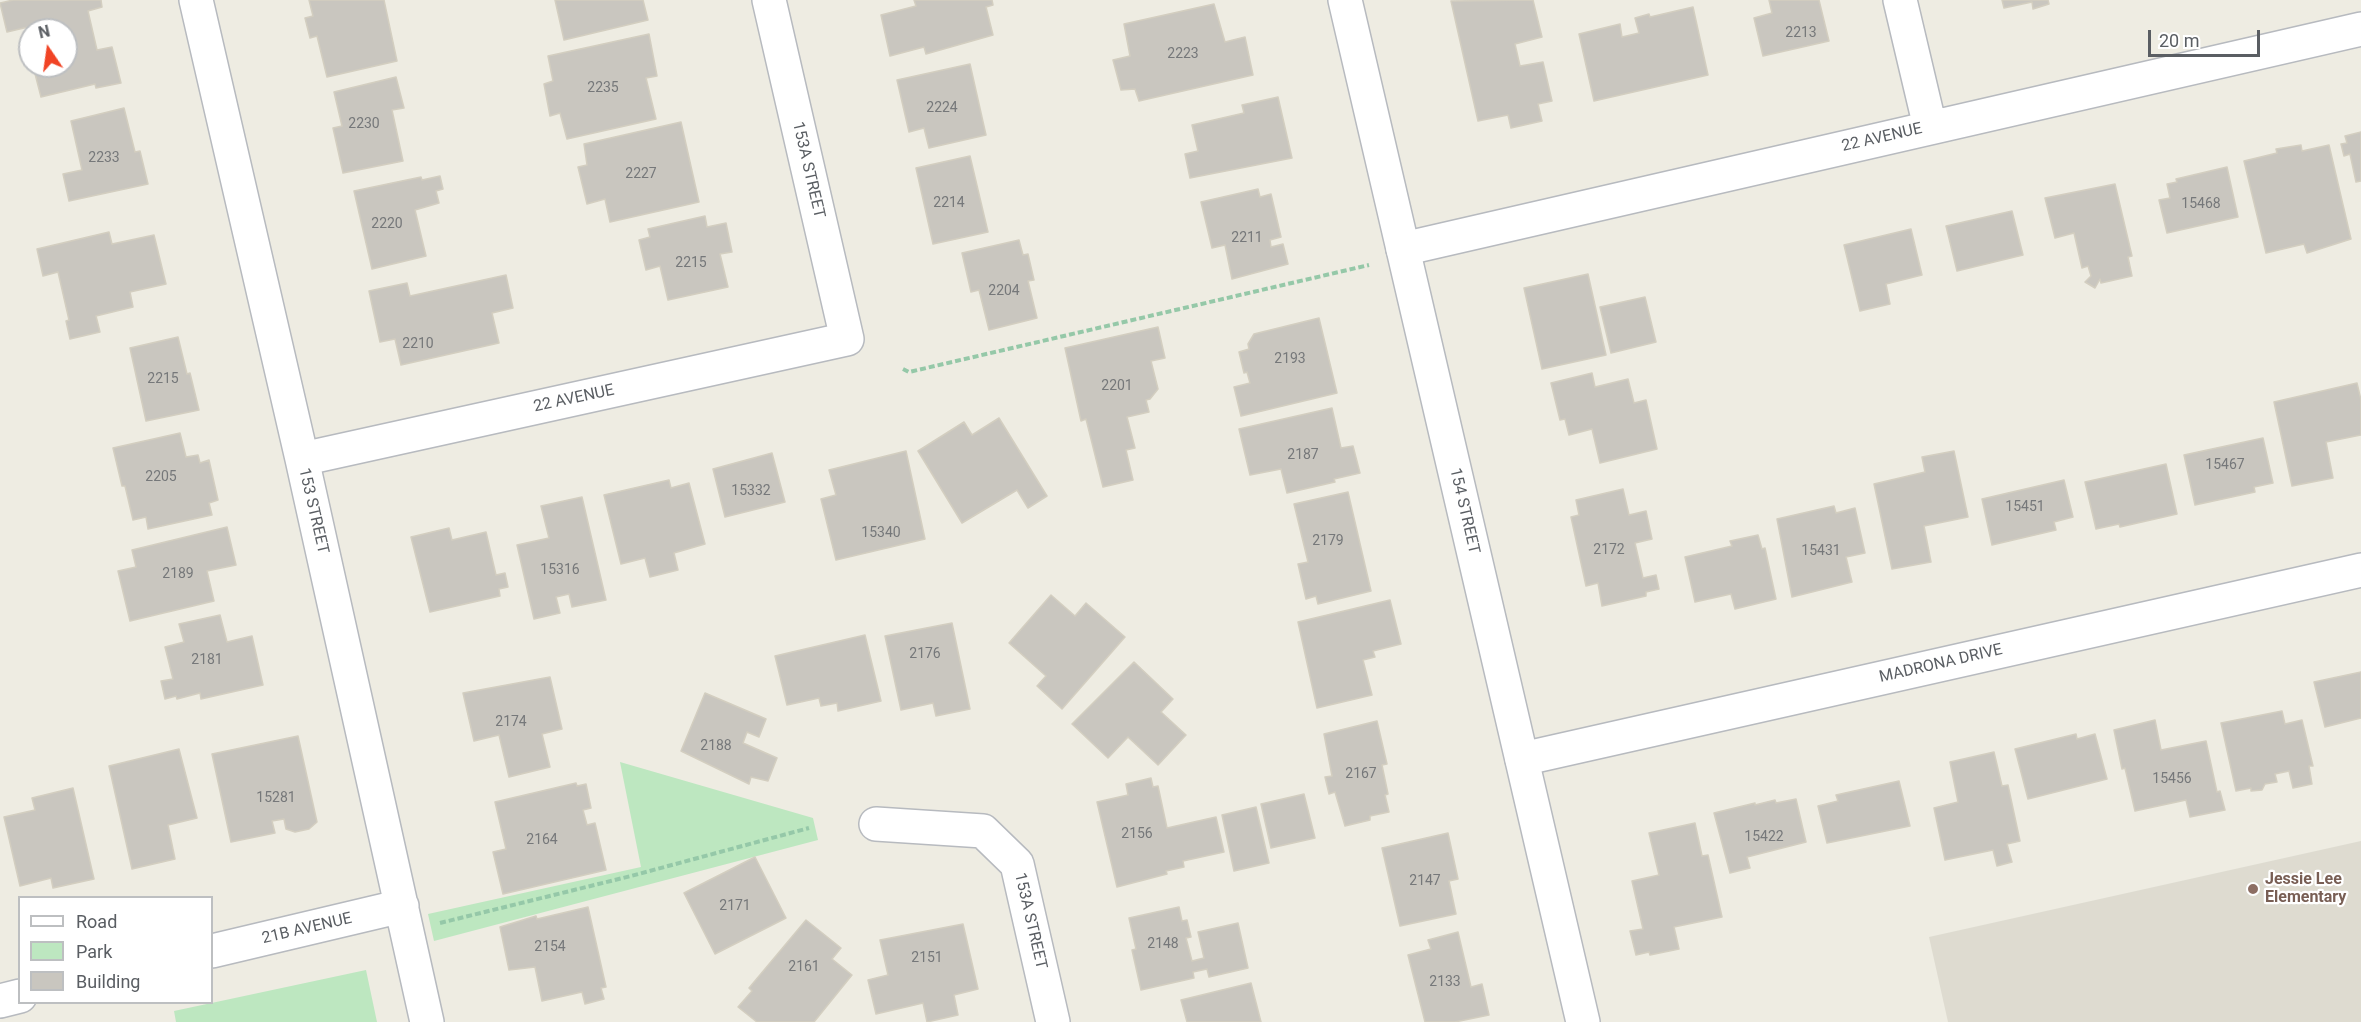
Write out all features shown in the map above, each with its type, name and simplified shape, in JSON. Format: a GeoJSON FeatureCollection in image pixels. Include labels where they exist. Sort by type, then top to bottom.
{"type":"FeatureCollection","features":[{"type":"Feature","properties":{"kind":"street","name":"153 STREET"},"geometry":{"type":"LineString","coordinates":[[196,0],[302,459],[427,1022]]}},
{"type":"Feature","properties":{"kind":"street","name":"153A STREET"},"geometry":{"type":"LineString","coordinates":[[769,0],[847,339]]}},
{"type":"Feature","properties":{"kind":"street","name":"154 STREET"},"geometry":{"type":"LineString","coordinates":[[1345,0],[1583,1022]]}},
{"type":"Feature","properties":{"kind":"street"},"geometry":{"type":"LineString","coordinates":[[1900,0],[1930,127]]}},
{"type":"Feature","properties":{"kind":"street","name":"22 AVENUE"},"geometry":{"type":"LineString","coordinates":[[1403,249],[2361,29]]}},
{"type":"Feature","properties":{"kind":"street","name":"22 AVENUE"},"geometry":{"type":"LineString","coordinates":[[302,459],[847,339]]}},
{"type":"Feature","properties":{"kind":"street","name":"MADRONA DRIVE"},"geometry":{"type":"LineString","coordinates":[[1522,759],[2361,570]]}},
{"type":"Feature","properties":{"kind":"street","name":"153A STREET"},"geometry":{"type":"LineString","coordinates":[[876,824],[983,831],[1017,864],[1053,1022]]}},
{"type":"Feature","properties":{"kind":"street","name":"21B AVENUE"},"geometry":{"type":"LineString","coordinates":[[213,951],[402,906]]}},
{"type":"Feature","properties":{"kind":"street"},"geometry":{"type":"LineString","coordinates":[[0,1001],[18,996]]}},
{"type":"Feature","properties":{"kind":"path"},"geometry":{"type":"LineString","coordinates":[[903,369],[909,372],[1372,264]]}},
{"type":"Feature","properties":{"kind":"path"},"geometry":{"type":"LineString","coordinates":[[433,925],[631,876],[809,828]]}},
{"type":"Feature","properties":{"kind":"shaded area","name":"Jessie Lee Elementary"},"geometry":{"type":"Polygon","coordinates":[[[2361,841],[2361,1022],[1948,1022],[1929,937],[2361,841]]]}},
{"type":"Feature","properties":{"kind":"green space"},"geometry":{"type":"Polygon","coordinates":[[[620,762],[813,818],[818,840],[434,941],[428,914],[641,867],[620,762]]]}},
{"type":"Feature","properties":{"kind":"green space"},"geometry":{"type":"Polygon","coordinates":[[[366,970],[377,1022],[176,1022],[174,1011],[366,970]]]}},
{"type":"Feature","properties":{"kind":"building"},"geometry":{"type":"Polygon","coordinates":[[[13,0],[101,0],[102,7],[88,11],[97,50],[112,47],[121,83],[96,88],[95,84],[41,97],[36,78],[78,78],[78,18],[18,18],[18,29],[7,32],[0,3],[13,0]]]}},
{"type":"Feature","properties":{"kind":"building"},"geometry":{"type":"Polygon","coordinates":[[[309,0],[384,0],[397,61],[327,77],[317,36],[310,38],[305,18],[313,16],[309,0]]]}},
{"type":"Feature","properties":{"kind":"building"},"geometry":{"type":"Polygon","coordinates":[[[555,0],[643,0],[648,20],[564,40],[555,0]]]}},
{"type":"Feature","properties":{"kind":"building"},"geometry":{"type":"Polygon","coordinates":[[[914,0],[992,0],[993,5],[986,7],[993,35],[926,54],[924,47],[890,56],[881,15],[916,6],[914,0]]]}},
{"type":"Feature","properties":{"kind":"building"},"geometry":{"type":"Polygon","coordinates":[[[1533,0],[1542,37],[1515,44],[1520,66],[1543,62],[1552,101],[1538,104],[1542,121],[1511,128],[1508,115],[1478,121],[1451,1],[1533,0]]]}},
{"type":"Feature","properties":{"kind":"building"},"geometry":{"type":"Polygon","coordinates":[[[1769,0],[1819,0],[1829,41],[1763,56],[1754,18],[1772,13],[1769,0]]]}},
{"type":"Feature","properties":{"kind":"building"},"geometry":{"type":"Polygon","coordinates":[[[2002,0],[2048,0],[2049,4],[2033,9],[2032,2],[2004,8],[2002,0]]]}},
{"type":"Feature","properties":{"kind":"building"},"geometry":{"type":"Polygon","coordinates":[[[1214,4],[1225,42],[1245,37],[1253,75],[1139,101],[1135,89],[1121,90],[1113,60],[1130,56],[1124,24],[1214,4]]]}},
{"type":"Feature","properties":{"kind":"building"},"geometry":{"type":"Polygon","coordinates":[[[1693,7],[1708,75],[1594,101],[1579,34],[1620,24],[1622,37],[1639,33],[1635,18],[1649,14],[1650,17],[1693,7]]]}},
{"type":"Feature","properties":{"kind":"building"},"geometry":{"type":"Polygon","coordinates":[[[649,34],[657,76],[646,78],[656,119],[567,139],[560,113],[550,116],[544,84],[553,81],[548,56],[649,34]]]}},
{"type":"Feature","properties":{"kind":"building"},"geometry":{"type":"Polygon","coordinates":[[[970,64],[986,135],[929,148],[924,128],[909,132],[897,80],[970,64]]]}},
{"type":"Feature","properties":{"kind":"building"},"geometry":{"type":"Polygon","coordinates":[[[396,77],[404,108],[392,110],[403,161],[343,173],[333,128],[342,126],[334,92],[396,77]]]}},
{"type":"Feature","properties":{"kind":"building"},"geometry":{"type":"Polygon","coordinates":[[[1278,97],[1292,158],[1190,178],[1185,154],[1198,151],[1192,125],[1244,113],[1242,105],[1278,97]]]}},
{"type":"Feature","properties":{"kind":"building"},"geometry":{"type":"Polygon","coordinates":[[[124,108],[135,152],[140,151],[148,184],[69,201],[63,174],[82,170],[71,121],[124,108]]]}},
{"type":"Feature","properties":{"kind":"building"},"geometry":{"type":"Polygon","coordinates":[[[681,122],[699,202],[610,222],[605,199],[587,204],[578,167],[587,165],[584,144],[681,122]]]}},
{"type":"Feature","properties":{"kind":"building"},"geometry":{"type":"Polygon","coordinates":[[[2361,132],[2361,181],[2356,182],[2350,154],[2344,156],[2341,144],[2347,143],[2345,136],[2361,132]]]}},
{"type":"Feature","properties":{"kind":"building"},"geometry":{"type":"Polygon","coordinates":[[[2301,145],[2302,151],[2329,145],[2351,239],[2307,253],[2304,244],[2266,253],[2244,161],[2277,153],[2276,149],[2301,145]]]}},
{"type":"Feature","properties":{"kind":"building"},"geometry":{"type":"Polygon","coordinates":[[[970,156],[988,232],[933,244],[916,168],[970,156]]]}},
{"type":"Feature","properties":{"kind":"building"},"geometry":{"type":"Polygon","coordinates":[[[2227,167],[2238,217],[2167,233],[2159,200],[2170,198],[2167,184],[2177,182],[2176,179],[2227,167]]]}},
{"type":"Feature","properties":{"kind":"building"},"geometry":{"type":"Polygon","coordinates":[[[440,176],[443,189],[436,191],[439,203],[415,210],[426,256],[372,269],[354,191],[421,177],[422,180],[440,176]]]}},
{"type":"Feature","properties":{"kind":"building"},"geometry":{"type":"Polygon","coordinates":[[[2115,184],[2132,256],[2128,257],[2132,276],[2101,283],[2100,279],[2095,288],[2085,282],[2091,276],[2088,266],[2082,268],[2074,233],[2055,238],[2045,198],[2115,184]]]}},
{"type":"Feature","properties":{"kind":"building"},"geometry":{"type":"Polygon","coordinates":[[[1258,189],[1260,197],[1271,194],[1281,237],[1270,240],[1271,247],[1283,244],[1288,264],[1232,279],[1225,245],[1212,248],[1201,202],[1258,189]]]}},
{"type":"Feature","properties":{"kind":"building"},"geometry":{"type":"Polygon","coordinates":[[[2012,211],[2023,255],[1957,271],[1946,226],[2012,211]]]}},
{"type":"Feature","properties":{"kind":"building"},"geometry":{"type":"Polygon","coordinates":[[[705,216],[707,227],[726,223],[732,252],[720,254],[728,287],[668,300],[660,266],[646,270],[639,240],[650,237],[648,229],[705,216]]]}},
{"type":"Feature","properties":{"kind":"building"},"geometry":{"type":"Polygon","coordinates":[[[1911,229],[1922,275],[1886,284],[1890,304],[1860,311],[1844,245],[1911,229]]]}},
{"type":"Feature","properties":{"kind":"building"},"geometry":{"type":"Polygon","coordinates":[[[109,232],[112,244],[154,235],[166,284],[130,292],[133,307],[96,316],[100,332],[70,339],[66,321],[69,320],[58,272],[43,276],[37,249],[109,232]]]}},
{"type":"Feature","properties":{"kind":"building"},"geometry":{"type":"Polygon","coordinates":[[[1019,240],[1023,255],[1028,254],[1034,280],[1028,281],[1037,318],[989,330],[979,290],[971,292],[962,253],[1019,240]]]}},
{"type":"Feature","properties":{"kind":"building"},"geometry":{"type":"Polygon","coordinates":[[[1588,274],[1606,355],[1542,369],[1524,288],[1588,274]]]}},
{"type":"Feature","properties":{"kind":"building"},"geometry":{"type":"Polygon","coordinates":[[[506,275],[513,308],[492,313],[499,343],[401,365],[395,339],[380,342],[369,291],[407,283],[410,296],[506,275]]]}},
{"type":"Feature","properties":{"kind":"building"},"geometry":{"type":"Polygon","coordinates":[[[1645,297],[1656,342],[1611,353],[1600,307],[1645,297]]]}},
{"type":"Feature","properties":{"kind":"building"},"geometry":{"type":"Polygon","coordinates":[[[1319,318],[1337,393],[1241,416],[1234,387],[1250,383],[1247,372],[1244,373],[1239,352],[1249,349],[1248,344],[1254,334],[1319,318]]]}},
{"type":"Feature","properties":{"kind":"building"},"geometry":{"type":"Polygon","coordinates":[[[1158,327],[1165,358],[1151,361],[1158,389],[1150,399],[1146,400],[1149,412],[1127,417],[1135,448],[1126,450],[1133,480],[1103,487],[1086,419],[1081,421],[1065,348],[1158,327]]]}},
{"type":"Feature","properties":{"kind":"building"},"geometry":{"type":"Polygon","coordinates":[[[178,337],[199,410],[146,421],[130,348],[178,337]]]}},
{"type":"Feature","properties":{"kind":"building"},"geometry":{"type":"Polygon","coordinates":[[[1592,373],[1595,387],[1628,379],[1634,403],[1646,400],[1657,449],[1600,463],[1592,429],[1569,435],[1565,419],[1560,420],[1551,383],[1592,373]]]}},
{"type":"Feature","properties":{"kind":"building"},"geometry":{"type":"Polygon","coordinates":[[[2357,383],[2361,400],[2361,435],[2326,442],[2333,478],[2292,486],[2274,402],[2357,383]]]}},
{"type":"Feature","properties":{"kind":"building"},"geometry":{"type":"Polygon","coordinates":[[[1332,408],[1341,448],[1353,446],[1360,473],[1334,479],[1335,482],[1287,493],[1281,469],[1250,475],[1239,429],[1332,408]]]}},
{"type":"Feature","properties":{"kind":"building"},"geometry":{"type":"Polygon","coordinates":[[[999,418],[1047,496],[1028,508],[1017,490],[962,523],[918,451],[964,422],[972,435],[999,418]]]}},
{"type":"Feature","properties":{"kind":"building"},"geometry":{"type":"Polygon","coordinates":[[[180,433],[186,457],[198,455],[200,463],[209,460],[218,500],[209,503],[212,515],[148,529],[146,517],[133,520],[113,448],[180,433]]]}},
{"type":"Feature","properties":{"kind":"building"},"geometry":{"type":"Polygon","coordinates":[[[2263,438],[2273,483],[2254,487],[2255,492],[2195,505],[2184,455],[2263,438]]]}},
{"type":"Feature","properties":{"kind":"building"},"geometry":{"type":"Polygon","coordinates":[[[906,451],[925,539],[836,560],[821,499],[836,495],[829,470],[906,451]]]}},
{"type":"Feature","properties":{"kind":"building"},"geometry":{"type":"Polygon","coordinates":[[[1954,451],[1968,517],[1924,526],[1931,562],[1892,569],[1874,484],[1925,472],[1922,457],[1954,451]]]}},
{"type":"Feature","properties":{"kind":"building"},"geometry":{"type":"Polygon","coordinates":[[[772,453],[785,502],[725,517],[713,469],[772,453]]]}},
{"type":"Feature","properties":{"kind":"building"},"geometry":{"type":"Polygon","coordinates":[[[2166,464],[2177,514],[2120,527],[2119,524],[2096,529],[2085,482],[2166,464]]]}},
{"type":"Feature","properties":{"kind":"building"},"geometry":{"type":"Polygon","coordinates":[[[669,480],[671,488],[689,483],[705,544],[674,553],[678,570],[650,577],[645,558],[621,564],[604,495],[669,480]]]}},
{"type":"Feature","properties":{"kind":"building"},"geometry":{"type":"Polygon","coordinates":[[[2064,480],[2073,517],[2054,522],[2056,530],[1992,545],[1982,499],[2064,480]]]}},
{"type":"Feature","properties":{"kind":"building"},"geometry":{"type":"Polygon","coordinates":[[[1623,489],[1629,515],[1646,511],[1652,539],[1635,543],[1643,578],[1656,575],[1659,589],[1646,592],[1646,596],[1602,606],[1598,583],[1586,586],[1571,517],[1579,515],[1576,500],[1623,489]]]}},
{"type":"Feature","properties":{"kind":"building"},"geometry":{"type":"Polygon","coordinates":[[[1348,492],[1371,591],[1318,604],[1316,596],[1306,599],[1298,564],[1308,562],[1294,504],[1348,492]]]}},
{"type":"Feature","properties":{"kind":"building"},"geometry":{"type":"Polygon","coordinates":[[[582,497],[606,600],[572,607],[569,594],[556,597],[560,613],[534,619],[517,545],[549,538],[541,506],[582,497]]]}},
{"type":"Feature","properties":{"kind":"building"},"geometry":{"type":"Polygon","coordinates":[[[1834,506],[1836,513],[1855,508],[1865,553],[1846,557],[1852,582],[1792,597],[1777,519],[1834,506]]]}},
{"type":"Feature","properties":{"kind":"building"},"geometry":{"type":"Polygon","coordinates":[[[227,527],[236,565],[207,571],[214,601],[130,621],[118,571],[136,567],[132,550],[227,527]]]}},
{"type":"Feature","properties":{"kind":"building"},"geometry":{"type":"Polygon","coordinates":[[[449,528],[452,540],[486,532],[496,575],[505,573],[508,587],[499,589],[500,596],[430,612],[411,537],[449,528]]]}},
{"type":"Feature","properties":{"kind":"building"},"geometry":{"type":"Polygon","coordinates":[[[1758,535],[1762,549],[1765,548],[1776,599],[1735,609],[1731,594],[1695,602],[1685,557],[1732,546],[1730,541],[1758,535]]]}},
{"type":"Feature","properties":{"kind":"building"},"geometry":{"type":"Polygon","coordinates":[[[1051,595],[1075,616],[1086,603],[1125,637],[1062,709],[1037,686],[1046,676],[1009,643],[1051,595]]]}},
{"type":"Feature","properties":{"kind":"building"},"geometry":{"type":"Polygon","coordinates":[[[1390,600],[1401,644],[1373,651],[1375,657],[1363,660],[1372,695],[1317,708],[1298,622],[1390,600]]]}},
{"type":"Feature","properties":{"kind":"building"},"geometry":{"type":"Polygon","coordinates":[[[220,615],[227,642],[252,636],[263,685],[201,699],[200,693],[177,699],[176,696],[165,699],[161,681],[173,679],[165,647],[184,642],[179,624],[220,615]]]}},
{"type":"Feature","properties":{"kind":"building"},"geometry":{"type":"Polygon","coordinates":[[[952,623],[970,709],[936,716],[933,703],[901,710],[885,636],[952,623]]]}},
{"type":"Feature","properties":{"kind":"building"},"geometry":{"type":"Polygon","coordinates":[[[865,635],[881,701],[838,711],[837,703],[821,706],[819,698],[787,705],[775,656],[865,635]]]}},
{"type":"Feature","properties":{"kind":"building"},"geometry":{"type":"Polygon","coordinates":[[[1134,662],[1173,699],[1161,712],[1186,735],[1158,765],[1128,737],[1108,758],[1072,724],[1134,662]]]}},
{"type":"Feature","properties":{"kind":"building"},"geometry":{"type":"Polygon","coordinates":[[[2361,672],[2361,718],[2325,727],[2314,682],[2361,672]]]}},
{"type":"Feature","properties":{"kind":"building"},"geometry":{"type":"Polygon","coordinates":[[[550,677],[562,729],[542,734],[550,767],[509,777],[499,735],[474,741],[463,693],[550,677]]]}},
{"type":"Feature","properties":{"kind":"building"},"geometry":{"type":"Polygon","coordinates":[[[705,693],[766,719],[759,737],[747,732],[743,743],[777,758],[768,781],[751,777],[749,784],[681,751],[705,693]]]}},
{"type":"Feature","properties":{"kind":"building"},"geometry":{"type":"Polygon","coordinates":[[[2282,711],[2285,724],[2302,720],[2313,766],[2309,766],[2312,784],[2293,788],[2289,771],[2275,774],[2277,782],[2265,784],[2262,790],[2251,791],[2251,788],[2236,791],[2221,723],[2282,711]]]}},
{"type":"Feature","properties":{"kind":"building"},"geometry":{"type":"Polygon","coordinates":[[[2155,720],[2161,750],[2206,741],[2217,792],[2220,791],[2225,810],[2190,817],[2186,800],[2135,811],[2125,768],[2122,769],[2114,730],[2155,720]]]}},
{"type":"Feature","properties":{"kind":"building"},"geometry":{"type":"Polygon","coordinates":[[[1377,721],[1387,764],[1382,765],[1389,812],[1370,816],[1370,820],[1345,826],[1335,792],[1329,794],[1325,777],[1332,776],[1324,734],[1377,721]]]}},
{"type":"Feature","properties":{"kind":"building"},"geometry":{"type":"Polygon","coordinates":[[[2076,734],[2077,739],[2095,734],[2107,779],[2028,799],[2015,749],[2076,734]]]}},
{"type":"Feature","properties":{"kind":"building"},"geometry":{"type":"Polygon","coordinates":[[[298,736],[317,822],[309,829],[295,832],[286,829],[284,819],[272,821],[275,833],[231,842],[212,754],[298,736]]]}},
{"type":"Feature","properties":{"kind":"building"},"geometry":{"type":"Polygon","coordinates":[[[179,749],[197,818],[168,825],[175,859],[132,869],[109,766],[179,749]]]}},
{"type":"Feature","properties":{"kind":"building"},"geometry":{"type":"Polygon","coordinates":[[[1994,752],[2002,786],[2008,785],[2020,841],[2007,844],[2012,862],[1997,866],[1993,850],[1945,860],[1934,808],[1958,802],[1950,762],[1994,752]]]}},
{"type":"Feature","properties":{"kind":"building"},"geometry":{"type":"Polygon","coordinates":[[[1151,778],[1153,787],[1158,786],[1167,828],[1216,817],[1224,852],[1183,861],[1184,867],[1166,871],[1167,874],[1117,887],[1097,802],[1128,795],[1126,784],[1151,778]]]}},
{"type":"Feature","properties":{"kind":"building"},"geometry":{"type":"Polygon","coordinates":[[[1899,781],[1910,826],[1827,843],[1818,806],[1838,801],[1836,795],[1899,781]]]}},
{"type":"Feature","properties":{"kind":"building"},"geometry":{"type":"Polygon","coordinates":[[[576,783],[577,786],[586,784],[591,808],[583,810],[587,825],[595,823],[606,870],[503,894],[493,852],[506,849],[495,802],[576,783]]]}},
{"type":"Feature","properties":{"kind":"building"},"geometry":{"type":"Polygon","coordinates":[[[73,788],[94,879],[53,888],[51,878],[20,886],[4,817],[35,810],[32,798],[73,788]]]}},
{"type":"Feature","properties":{"kind":"building"},"geometry":{"type":"Polygon","coordinates":[[[1304,794],[1315,838],[1271,848],[1261,804],[1304,794]]]}},
{"type":"Feature","properties":{"kind":"building"},"geometry":{"type":"Polygon","coordinates":[[[1796,799],[1806,842],[1747,857],[1750,868],[1730,873],[1714,813],[1755,803],[1755,805],[1775,800],[1776,803],[1796,799]]]}},
{"type":"Feature","properties":{"kind":"building"},"geometry":{"type":"Polygon","coordinates":[[[1256,807],[1269,863],[1234,871],[1222,815],[1256,807]]]}},
{"type":"Feature","properties":{"kind":"building"},"geometry":{"type":"Polygon","coordinates":[[[1695,823],[1702,856],[1708,855],[1722,917],[1674,927],[1679,949],[1650,955],[1649,952],[1636,955],[1630,931],[1643,929],[1632,881],[1659,875],[1649,833],[1695,823]]]}},
{"type":"Feature","properties":{"kind":"building"},"geometry":{"type":"Polygon","coordinates":[[[1448,833],[1458,879],[1449,881],[1456,914],[1400,926],[1382,848],[1448,833]]]}},
{"type":"Feature","properties":{"kind":"building"},"geometry":{"type":"Polygon","coordinates":[[[755,857],[786,918],[715,954],[684,893],[755,857]]]}},
{"type":"Feature","properties":{"kind":"building"},"geometry":{"type":"Polygon","coordinates":[[[588,907],[606,987],[601,988],[604,999],[585,1004],[582,992],[542,1001],[535,967],[509,970],[500,927],[536,916],[537,919],[588,907]]]}},
{"type":"Feature","properties":{"kind":"building"},"geometry":{"type":"Polygon","coordinates":[[[1179,907],[1182,921],[1187,920],[1191,937],[1186,938],[1192,961],[1204,958],[1198,932],[1238,923],[1248,968],[1209,977],[1207,969],[1193,972],[1194,978],[1141,990],[1132,950],[1136,949],[1129,918],[1179,907]]]}},
{"type":"Feature","properties":{"kind":"building"},"geometry":{"type":"Polygon","coordinates":[[[806,920],[841,948],[832,959],[852,975],[814,1022],[757,1022],[738,1007],[752,991],[749,988],[806,920]]]}},
{"type":"Feature","properties":{"kind":"building"},"geometry":{"type":"Polygon","coordinates":[[[963,924],[978,989],[954,995],[958,1015],[927,1022],[923,1003],[876,1014],[868,980],[888,975],[880,940],[963,924]]]}},
{"type":"Feature","properties":{"kind":"building"},"geometry":{"type":"Polygon","coordinates":[[[1458,932],[1471,987],[1482,984],[1489,1015],[1455,1022],[1425,1022],[1408,955],[1431,949],[1428,940],[1458,932]]]}},
{"type":"Feature","properties":{"kind":"building"},"geometry":{"type":"Polygon","coordinates":[[[1251,983],[1261,1022],[1187,1022],[1181,1000],[1251,983]]]}},
{"type":"Feature","properties":{"kind":"place","name":"Jessie Lee Elementary"},"geometry":{"type":"Point","coordinates":[2253,889]}}]}
